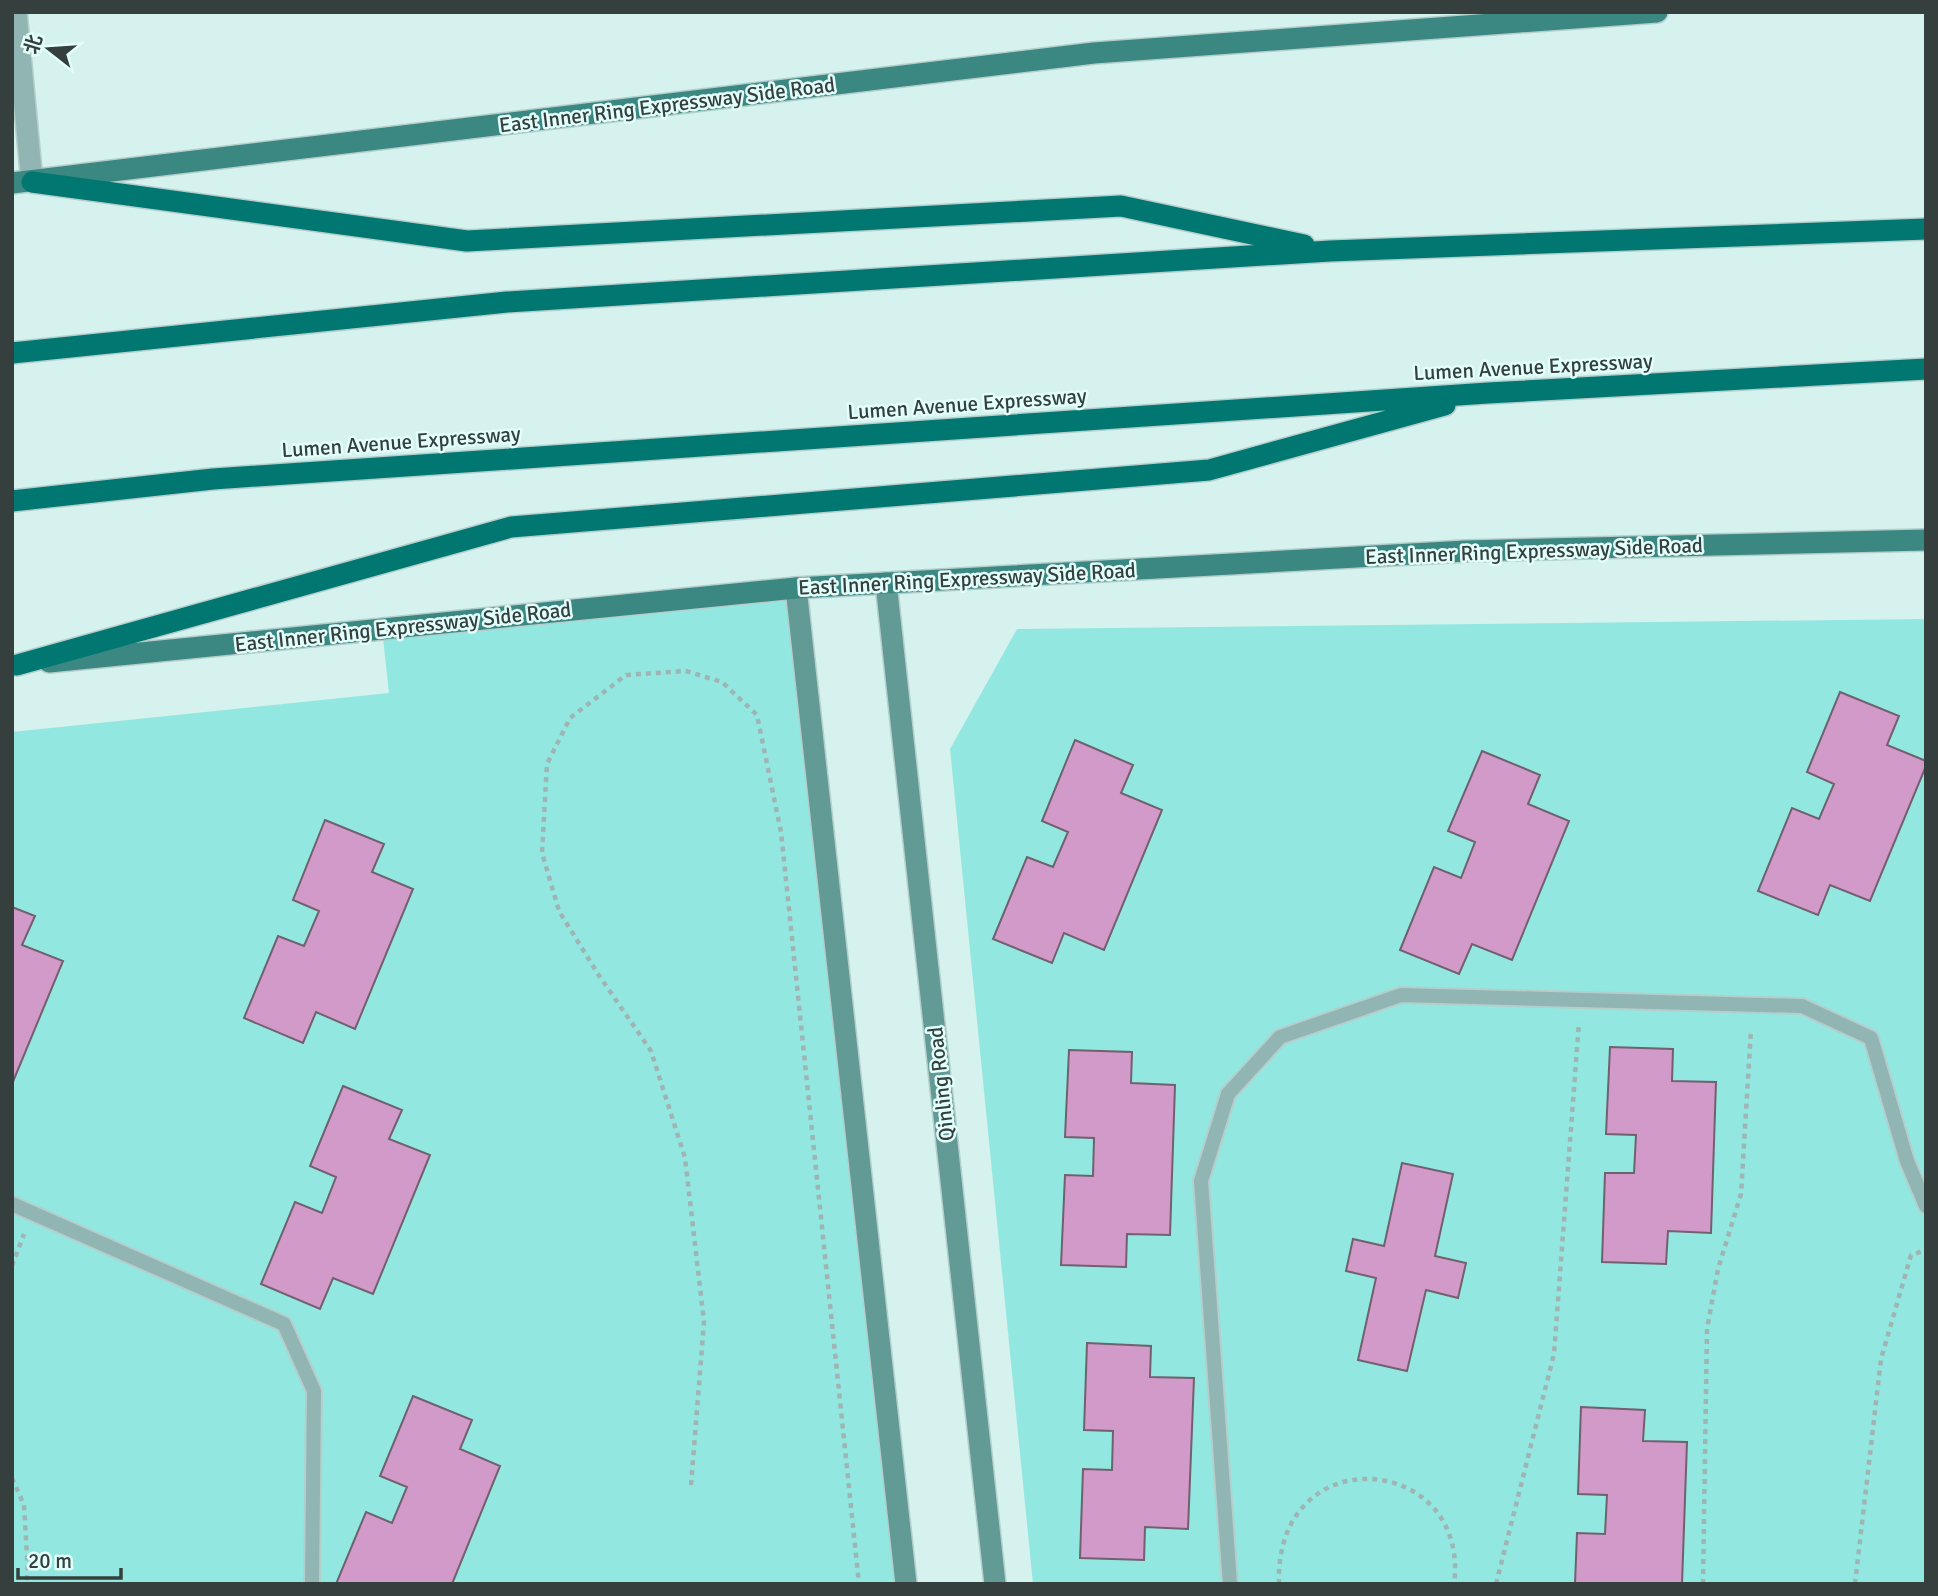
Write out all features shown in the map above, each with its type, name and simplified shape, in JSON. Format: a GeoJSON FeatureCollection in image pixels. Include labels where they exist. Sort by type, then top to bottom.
{"type":"FeatureCollection","features":[{"type":"Feature","properties":{"kind":"highway"},"geometry":{"type":"LineString","coordinates":[[22,183],[467,241],[1121,206],[1330,251]]}},
{"type":"Feature","properties":{"kind":"highway"},"geometry":{"type":"LineString","coordinates":[[12,353],[507,302],[1330,251],[1926,229]]}},
{"type":"Feature","properties":{"kind":"highway","name":"Lumen Avenue Expressway"},"geometry":{"type":"LineString","coordinates":[[12,501],[213,479],[1488,393],[1926,369]]}},
{"type":"Feature","properties":{"kind":"highway"},"geometry":{"type":"LineString","coordinates":[[15,665],[511,527],[1209,470],[1488,393]]}},
{"type":"Feature","properties":{"kind":"main road","name":"East Inner Ring Expressway Side Road"},"geometry":{"type":"LineString","coordinates":[[22,183],[1094,53],[1657,12]]}},
{"type":"Feature","properties":{"kind":"main road","name":"East Inner Ring Expressway Side Road"},"geometry":{"type":"LineString","coordinates":[[15,665],[796,588],[1466,551],[1926,540]]}},
{"type":"Feature","properties":{"kind":"street"},"geometry":{"type":"LineString","coordinates":[[16,12],[22,183]]}},
{"type":"Feature","properties":{"kind":"street","name":"Qinling Road"},"geometry":{"type":"LineString","coordinates":[[886,583],[995,1584]]}},
{"type":"Feature","properties":{"kind":"street"},"geometry":{"type":"LineString","coordinates":[[796,588],[906,1584]]}},
{"type":"Feature","properties":{"kind":"lane"},"geometry":{"type":"LineString","coordinates":[[1230,1584],[1201,1181],[1228,1094],[1280,1037],[1401,995],[1802,1006],[1871,1038],[1907,1160],[1926,1206]]}},
{"type":"Feature","properties":{"kind":"lane"},"geometry":{"type":"LineString","coordinates":[[12,1204],[284,1324],[314,1391],[312,1584]]}},
{"type":"Feature","properties":{"kind":"path"},"geometry":{"type":"LineString","coordinates":[[691,1485],[704,1322],[685,1158],[651,1051],[559,911],[542,853],[547,764],[570,718],[626,675],[686,671],[722,682],[757,715],[781,832],[859,1584]]}},
{"type":"Feature","properties":{"kind":"path"},"geometry":{"type":"LineString","coordinates":[[1496,1584],[1554,1353],[1581,1000]]}},
{"type":"Feature","properties":{"kind":"path"},"geometry":{"type":"LineString","coordinates":[[1703,1584],[1706,1329],[1718,1269],[1741,1194],[1753,1005]]}},
{"type":"Feature","properties":{"kind":"path"},"geometry":{"type":"LineString","coordinates":[[12,1266],[32,1211]]}},
{"type":"Feature","properties":{"kind":"path"},"geometry":{"type":"LineString","coordinates":[[1855,1584],[1881,1359],[1910,1255],[1926,1250]]}},
{"type":"Feature","properties":{"kind":"path"},"geometry":{"type":"LineString","coordinates":[[12,1478],[24,1505],[28,1573],[25,1584]]}},
{"type":"Feature","properties":{"kind":"path"},"geometry":{"type":"LineString","coordinates":[[1279,1584],[1278,1556],[1287,1528],[1304,1504],[1320,1493],[1356,1478],[1385,1480],[1413,1490],[1435,1509],[1451,1535],[1457,1564],[1454,1584]]}},
{"type":"Feature","properties":{"kind":"shaded area"},"geometry":{"type":"Polygon","coordinates":[[[796,588],[906,1584],[12,1584],[12,732],[389,693],[382,629],[796,588]]]}},
{"type":"Feature","properties":{"kind":"shaded area"},"geometry":{"type":"Polygon","coordinates":[[[1926,619],[1926,1584],[1033,1584],[950,749],[1017,629],[1926,619]]]}},
{"type":"Feature","properties":{"kind":"building"},"geometry":{"type":"Polygon","coordinates":[[[1840,692],[1899,716],[1887,745],[1926,761],[1926,766],[1870,901],[1830,885],[1818,915],[1758,891],[1792,808],[1819,819],[1834,784],[1807,772],[1840,692]]]}},
{"type":"Feature","properties":{"kind":"building"},"geometry":{"type":"Polygon","coordinates":[[[1075,740],[1133,765],[1121,793],[1162,810],[1104,950],[1064,933],[1052,963],[993,939],[1027,857],[1053,867],[1068,832],[1042,821],[1075,740]]]}},
{"type":"Feature","properties":{"kind":"building"},"geometry":{"type":"Polygon","coordinates":[[[1482,751],[1540,775],[1528,804],[1569,821],[1512,960],[1472,944],[1459,974],[1400,950],[1434,867],[1461,878],[1475,842],[1448,831],[1482,751]]]}},
{"type":"Feature","properties":{"kind":"building"},"geometry":{"type":"Polygon","coordinates":[[[325,820],[384,844],[372,872],[413,889],[355,1029],[316,1012],[303,1043],[244,1018],[278,936],[304,946],[319,911],[293,900],[325,820]]]}},
{"type":"Feature","properties":{"kind":"building"},"geometry":{"type":"Polygon","coordinates":[[[12,907],[35,916],[22,945],[63,961],[12,1084],[12,907]]]}},
{"type":"Feature","properties":{"kind":"building"},"geometry":{"type":"Polygon","coordinates":[[[1610,1047],[1673,1049],[1672,1081],[1716,1082],[1711,1233],[1668,1231],[1666,1264],[1602,1262],[1605,1173],[1634,1173],[1636,1135],[1606,1134],[1610,1047]]]}},
{"type":"Feature","properties":{"kind":"building"},"geometry":{"type":"Polygon","coordinates":[[[1069,1050],[1132,1052],[1131,1083],[1175,1085],[1170,1235],[1127,1234],[1126,1267],[1061,1265],[1065,1175],[1093,1176],[1094,1138],[1065,1137],[1069,1050]]]}},
{"type":"Feature","properties":{"kind":"building"},"geometry":{"type":"Polygon","coordinates":[[[343,1086],[402,1110],[389,1139],[430,1155],[373,1294],[333,1278],[320,1309],[261,1284],[295,1202],[322,1213],[336,1177],[310,1166],[343,1086]]]}},
{"type":"Feature","properties":{"kind":"building"},"geometry":{"type":"Polygon","coordinates":[[[1402,1163],[1453,1174],[1435,1256],[1466,1263],[1458,1298],[1426,1290],[1407,1371],[1358,1360],[1376,1278],[1346,1271],[1353,1239],[1384,1246],[1402,1163]]]}},
{"type":"Feature","properties":{"kind":"building"},"geometry":{"type":"Polygon","coordinates":[[[1087,1343],[1151,1346],[1150,1377],[1194,1378],[1188,1529],[1145,1527],[1144,1560],[1080,1558],[1083,1469],[1112,1470],[1113,1431],[1084,1430],[1087,1343]]]}},
{"type":"Feature","properties":{"kind":"building"},"geometry":{"type":"Polygon","coordinates":[[[413,1396],[472,1420],[460,1449],[500,1466],[452,1584],[336,1584],[366,1512],[392,1523],[407,1487],[380,1476],[413,1396]]]}},
{"type":"Feature","properties":{"kind":"building"},"geometry":{"type":"Polygon","coordinates":[[[1581,1407],[1645,1410],[1643,1441],[1687,1442],[1682,1584],[1575,1584],[1577,1533],[1605,1534],[1607,1495],[1578,1494],[1581,1407]]]}}]}
